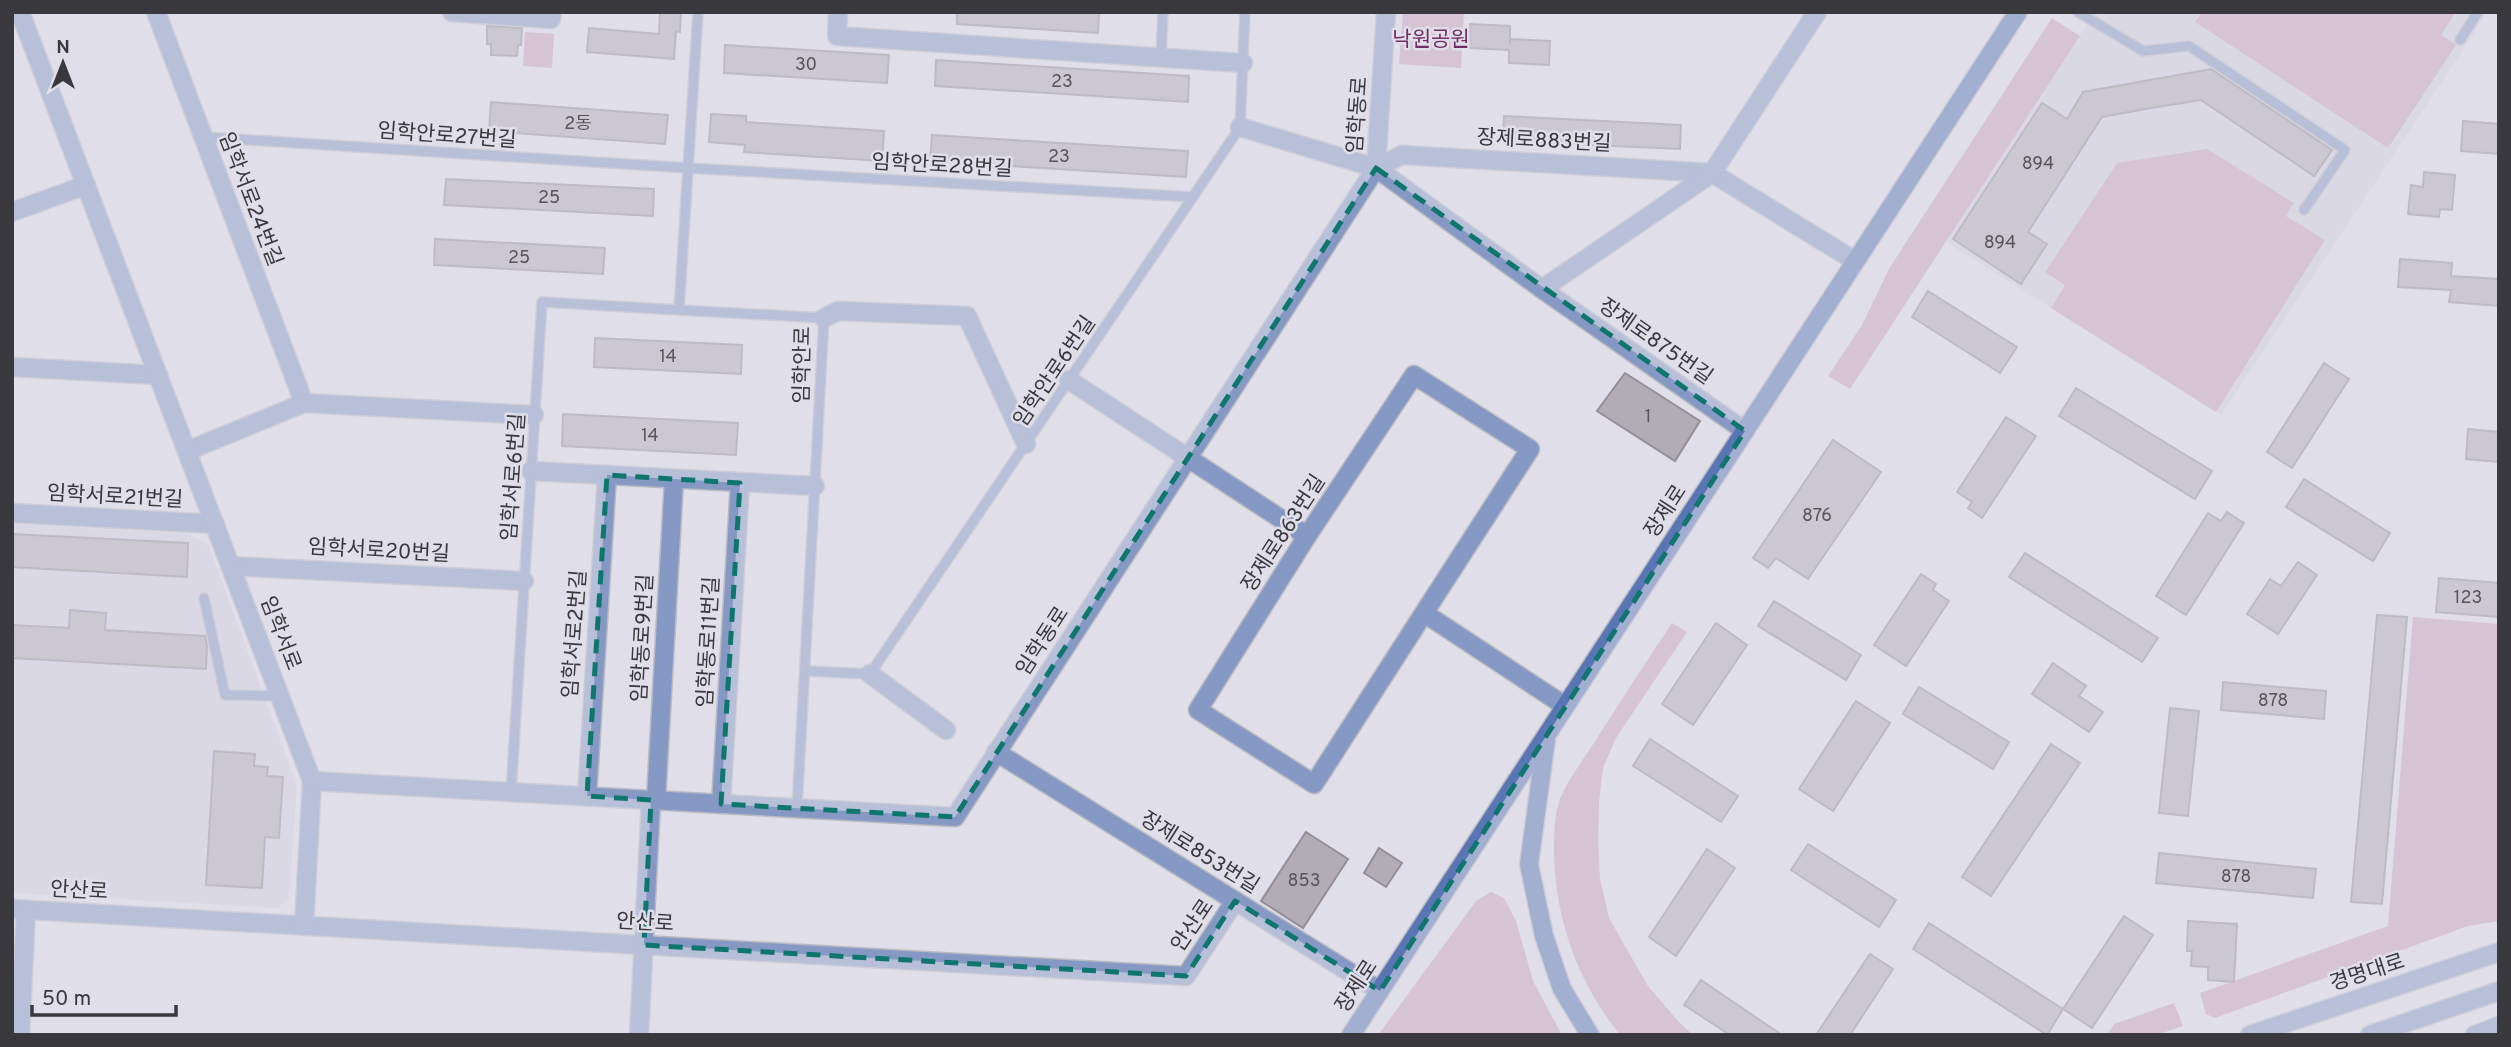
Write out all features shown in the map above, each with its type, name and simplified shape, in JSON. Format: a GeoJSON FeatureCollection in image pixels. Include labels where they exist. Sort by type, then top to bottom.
{"type":"FeatureCollection","features":[{"type":"Feature","properties":{"kind":"main road","name":"장제로"},"geometry":{"type":"LineString","coordinates":[[1351,1035],[2018,12]]}},
{"type":"Feature","properties":{"kind":"main road"},"geometry":{"type":"LineString","coordinates":[[1546,735],[1528,864],[1544,936],[1562,989],[1590,1035]]}},
{"type":"Feature","properties":{"kind":"street","name":"임학서로"},"geometry":{"type":"LineString","coordinates":[[20,12],[313,781]]}},
{"type":"Feature","properties":{"kind":"street","name":"임학서로24번길"},"geometry":{"type":"LineString","coordinates":[[156,12],[304,403]]}},
{"type":"Feature","properties":{"kind":"street"},"geometry":{"type":"LineString","coordinates":[[452,12],[551,15]]}},
{"type":"Feature","properties":{"kind":"street"},"geometry":{"type":"LineString","coordinates":[[838,12],[837,37],[1243,63]]}},
{"type":"Feature","properties":{"kind":"street","name":"임학동로"},"geometry":{"type":"LineString","coordinates":[[654,800],[955,817],[1376,168],[1386,12]]}},
{"type":"Feature","properties":{"kind":"street"},"geometry":{"type":"LineString","coordinates":[[1542,289],[1712,173],[1817,12]]}},
{"type":"Feature","properties":{"kind":"street","name":"장제로875번길"},"geometry":{"type":"LineString","coordinates":[[1240,127],[1376,168],[1542,289],[1745,431]]}},
{"type":"Feature","properties":{"kind":"street","name":"장제로883번길"},"geometry":{"type":"LineString","coordinates":[[1376,168],[1402,155],[1712,173],[1856,261]]}},
{"type":"Feature","properties":{"kind":"street"},"geometry":{"type":"LineString","coordinates":[[12,212],[86,185]]}},
{"type":"Feature","properties":{"kind":"street"},"geometry":{"type":"LineString","coordinates":[[824,318],[838,311],[967,316],[1026,444]]}},
{"type":"Feature","properties":{"kind":"street"},"geometry":{"type":"LineString","coordinates":[[12,367],[158,375]]}},
{"type":"Feature","properties":{"kind":"street","name":"장제로863번길"},"geometry":{"type":"LineString","coordinates":[[1414,375],[1530,449],[1424,613],[1314,785],[1198,710],[1307,536],[1414,375]]}},
{"type":"Feature","properties":{"kind":"street"},"geometry":{"type":"LineString","coordinates":[[1069,380],[1307,536]]}},
{"type":"Feature","properties":{"kind":"street"},"geometry":{"type":"LineString","coordinates":[[187,451],[304,403],[534,415]]}},
{"type":"Feature","properties":{"kind":"street"},"geometry":{"type":"LineString","coordinates":[[531,471],[815,486]]}},
{"type":"Feature","properties":{"kind":"street","name":"임학서로2번길"},"geometry":{"type":"LineString","coordinates":[[587,796],[607,475]]}},
{"type":"Feature","properties":{"kind":"street","name":"임학동로9번길"},"geometry":{"type":"LineString","coordinates":[[654,800],[674,479]]}},
{"type":"Feature","properties":{"kind":"street","name":"임학동로11번길"},"geometry":{"type":"LineString","coordinates":[[721,804],[740,483]]}},
{"type":"Feature","properties":{"kind":"street","name":"임학서로21번길"},"geometry":{"type":"LineString","coordinates":[[12,513],[215,524]]}},
{"type":"Feature","properties":{"kind":"street","name":"임학서로20번길"},"geometry":{"type":"LineString","coordinates":[[231,566],[524,581]]}},
{"type":"Feature","properties":{"kind":"street"},"geometry":{"type":"LineString","coordinates":[[1424,613],[1565,706]]}},
{"type":"Feature","properties":{"kind":"street"},"geometry":{"type":"LineString","coordinates":[[870,674],[946,730]]}},
{"type":"Feature","properties":{"kind":"street","name":"장제로853번길"},"geometry":{"type":"LineString","coordinates":[[996,752],[1380,990]]}},
{"type":"Feature","properties":{"kind":"street"},"geometry":{"type":"LineString","coordinates":[[304,926],[313,781],[654,800],[639,1035]]}},
{"type":"Feature","properties":{"kind":"street","name":"안산로"},"geometry":{"type":"LineString","coordinates":[[19,909],[1186,975],[1236,901]]}},
{"type":"Feature","properties":{"kind":"street"},"geometry":{"type":"LineString","coordinates":[[19,909],[20,1035]]}},
{"type":"Feature","properties":{"kind":"street","name":"경명대로"},"geometry":{"type":"LineString","coordinates":[[2250,1035],[2499,952]]}},
{"type":"Feature","properties":{"kind":"street"},"geometry":{"type":"LineString","coordinates":[[2370,1035],[2499,991]]}},
{"type":"Feature","properties":{"kind":"street"},"geometry":{"type":"LineString","coordinates":[[2475,1035],[2499,1026]]}},
{"type":"Feature","properties":{"kind":"lane"},"geometry":{"type":"LineString","coordinates":[[679,310],[698,12]]}},
{"type":"Feature","properties":{"kind":"lane"},"geometry":{"type":"LineString","coordinates":[[1161,58],[1163,12]]}},
{"type":"Feature","properties":{"kind":"lane"},"geometry":{"type":"LineString","coordinates":[[1240,127],[1245,12]]}},
{"type":"Feature","properties":{"kind":"lane"},"geometry":{"type":"LineString","coordinates":[[2078,12],[2143,51],[2189,46],[2345,150],[2305,210]]}},
{"type":"Feature","properties":{"kind":"lane"},"geometry":{"type":"LineString","coordinates":[[2460,40],[2478,12]]}},
{"type":"Feature","properties":{"kind":"lane","name":"임학안로6번길"},"geometry":{"type":"LineString","coordinates":[[870,674],[1240,127]]}},
{"type":"Feature","properties":{"kind":"lane","name":"임학안로27번길"},"geometry":{"type":"LineString","coordinates":[[203,137],[688,168]]}},
{"type":"Feature","properties":{"kind":"lane","name":"임학안로28번길"},"geometry":{"type":"LineString","coordinates":[[688,168],[1193,197]]}},
{"type":"Feature","properties":{"kind":"lane","name":"임학서로6번길"},"geometry":{"type":"LineString","coordinates":[[511,792],[542,302],[679,310]]}},
{"type":"Feature","properties":{"kind":"lane","name":"임학안로"},"geometry":{"type":"LineString","coordinates":[[679,310],[824,318],[797,808]]}},
{"type":"Feature","properties":{"kind":"lane"},"geometry":{"type":"LineString","coordinates":[[204,597],[225,695],[280,696]]}},
{"type":"Feature","properties":{"kind":"lane"},"geometry":{"type":"LineString","coordinates":[[804,670],[870,674]]}},
{"type":"Feature","properties":{"kind":"highlighted area"},"geometry":{"type":"Polygon","coordinates":[[[1376,168],[1745,431],[1380,991],[1235,901],[1186,976],[644,945],[651,800],[587,796],[607,475],[740,483],[721,804],[955,817],[1376,168]]]}},
{"type":"Feature","properties":{"kind":"shaded area"},"geometry":{"type":"Polygon","coordinates":[[[2095,12],[2488,12],[2221,415],[1946,242],[2095,12]]]}},
{"type":"Feature","properties":{"kind":"shaded area"},"geometry":{"type":"Polygon","coordinates":[[[12,524],[189,534],[209,546],[297,786],[289,898],[278,908],[12,893],[12,524]]]}},
{"type":"Feature","properties":{"kind":"green space","name":"낙원공원"},"geometry":{"type":"Polygon","coordinates":[[[1403,12],[1464,12],[1461,68],[1399,64],[1403,12]]]}},
{"type":"Feature","properties":{"kind":"green space"},"geometry":{"type":"Polygon","coordinates":[[[2202,12],[2456,12],[2441,35],[2456,45],[2388,148],[2195,22],[2202,12]]]}},
{"type":"Feature","properties":{"kind":"green space"},"geometry":{"type":"Polygon","coordinates":[[[2052,18],[2080,36],[1850,389],[1828,376],[1862,325],[1890,267],[2052,18]]]}},
{"type":"Feature","properties":{"kind":"green space"},"geometry":{"type":"Polygon","coordinates":[[[525,32],[554,34],[552,68],[523,66],[525,32]]]}},
{"type":"Feature","properties":{"kind":"green space"},"geometry":{"type":"Polygon","coordinates":[[[2207,149],[2294,203],[2286,216],[2325,240],[2216,412],[2051,308],[2065,285],[2045,272],[2117,163],[2207,149]]]}},
{"type":"Feature","properties":{"kind":"green space"},"geometry":{"type":"Polygon","coordinates":[[[2413,617],[2499,624],[2499,921],[2468,926],[2215,1018],[2206,1014],[2200,993],[2388,926],[2413,617]]]}},
{"type":"Feature","properties":{"kind":"green space"},"geometry":{"type":"Polygon","coordinates":[[[1672,623],[1687,632],[1616,738],[1603,768],[1598,844],[1600,879],[1609,918],[1648,986],[1693,1035],[1620,1035],[1592,994],[1564,926],[1555,877],[1555,819],[1568,783],[1672,623]]]}},
{"type":"Feature","properties":{"kind":"green space"},"geometry":{"type":"Polygon","coordinates":[[[1491,892],[1504,898],[1516,921],[1533,981],[1562,1035],[1378,1035],[1476,901],[1491,892]]]}},
{"type":"Feature","properties":{"kind":"green space"},"geometry":{"type":"Polygon","coordinates":[[[2174,1003],[2183,1026],[2156,1035],[2107,1035],[2114,1024],[2174,1003]]]}},
{"type":"Feature","properties":{"kind":"building"},"geometry":{"type":"Polygon","coordinates":[[[660,12],[681,12],[680,32],[676,31],[674,59],[587,52],[589,28],[659,34],[660,12]]]}},
{"type":"Feature","properties":{"kind":"building"},"geometry":{"type":"Polygon","coordinates":[[[957,12],[1099,12],[1098,33],[957,24],[957,12]]]}},
{"type":"Feature","properties":{"kind":"building"},"geometry":{"type":"Polygon","coordinates":[[[1470,24],[1510,26],[1510,39],[1550,41],[1549,65],[1509,63],[1509,50],[1469,48],[1470,24]]]}},
{"type":"Feature","properties":{"kind":"building"},"geometry":{"type":"Polygon","coordinates":[[[487,26],[522,28],[517,56],[491,55],[491,44],[487,44],[487,26]]]}},
{"type":"Feature","properties":{"kind":"building"},"geometry":{"type":"Polygon","coordinates":[[[725,45],[889,55],[887,83],[724,73],[725,45]]]}},
{"type":"Feature","properties":{"kind":"building"},"geometry":{"type":"Polygon","coordinates":[[[936,60],[1189,76],[1188,102],[935,86],[936,60]]]}},
{"type":"Feature","properties":{"kind":"building"},"geometry":{"type":"Polygon","coordinates":[[[2211,69],[2332,150],[2314,176],[2201,100],[2151,108],[2102,117],[2028,232],[2047,244],[2021,284],[1953,239],[2042,103],[2067,119],[2083,92],[2211,69]]]}},
{"type":"Feature","properties":{"kind":"building"},"geometry":{"type":"Polygon","coordinates":[[[491,102],[668,115],[665,144],[489,131],[491,102]]]}},
{"type":"Feature","properties":{"kind":"building"},"geometry":{"type":"Polygon","coordinates":[[[711,114],[746,116],[746,122],[884,131],[882,161],[744,152],[745,145],[709,142],[711,114]]]}},
{"type":"Feature","properties":{"kind":"building"},"geometry":{"type":"Polygon","coordinates":[[[1504,116],[1681,125],[1680,149],[1503,141],[1504,116]]]}},
{"type":"Feature","properties":{"kind":"building"},"geometry":{"type":"Polygon","coordinates":[[[2463,121],[2499,124],[2499,154],[2461,151],[2463,121]]]}},
{"type":"Feature","properties":{"kind":"building"},"geometry":{"type":"Polygon","coordinates":[[[932,135],[1188,151],[1186,177],[930,161],[932,135]]]}},
{"type":"Feature","properties":{"kind":"building"},"geometry":{"type":"Polygon","coordinates":[[[2424,172],[2455,175],[2452,210],[2440,209],[2439,217],[2408,214],[2411,185],[2423,187],[2424,172]]]}},
{"type":"Feature","properties":{"kind":"building"},"geometry":{"type":"Polygon","coordinates":[[[446,179],[654,189],[653,216],[444,205],[446,179]]]}},
{"type":"Feature","properties":{"kind":"building"},"geometry":{"type":"Polygon","coordinates":[[[435,239],[605,248],[603,274],[434,265],[435,239]]]}},
{"type":"Feature","properties":{"kind":"building"},"geometry":{"type":"Polygon","coordinates":[[[2400,259],[2452,263],[2451,276],[2499,279],[2499,306],[2449,302],[2451,290],[2398,287],[2400,259]]]}},
{"type":"Feature","properties":{"kind":"building"},"geometry":{"type":"Polygon","coordinates":[[[1928,291],[2017,347],[2000,373],[1912,317],[1928,291]]]}},
{"type":"Feature","properties":{"kind":"building"},"geometry":{"type":"Polygon","coordinates":[[[595,338],[742,345],[741,374],[594,367],[595,338]]]}},
{"type":"Feature","properties":{"kind":"building"},"geometry":{"type":"Polygon","coordinates":[[[2324,363],[2349,379],[2292,468],[2267,452],[2324,363]]]}},
{"type":"Feature","properties":{"kind":"building"},"geometry":{"type":"Polygon","coordinates":[[[1625,373],[1700,421],[1675,461],[1597,411],[1625,373]]]}},
{"type":"Feature","properties":{"kind":"building"},"geometry":{"type":"Polygon","coordinates":[[[2076,388],[2212,471],[2195,499],[2059,416],[2076,388]]]}},
{"type":"Feature","properties":{"kind":"building"},"geometry":{"type":"Polygon","coordinates":[[[563,414],[738,423],[736,455],[562,446],[563,414]]]}},
{"type":"Feature","properties":{"kind":"building"},"geometry":{"type":"Polygon","coordinates":[[[2006,417],[2036,436],[1982,518],[1968,508],[1972,502],[1957,492],[2006,417]]]}},
{"type":"Feature","properties":{"kind":"building"},"geometry":{"type":"Polygon","coordinates":[[[2468,429],[2499,432],[2499,462],[2466,459],[2468,429]]]}},
{"type":"Feature","properties":{"kind":"building"},"geometry":{"type":"Polygon","coordinates":[[[1833,440],[1881,472],[1808,579],[1776,558],[1768,568],[1753,558],[1833,440]]]}},
{"type":"Feature","properties":{"kind":"building"},"geometry":{"type":"Polygon","coordinates":[[[2304,479],[2390,533],[2373,561],[2286,507],[2304,479]]]}},
{"type":"Feature","properties":{"kind":"building"},"geometry":{"type":"Polygon","coordinates":[[[2227,512],[2244,523],[2186,615],[2156,596],[2208,513],[2221,521],[2227,512]]]}},
{"type":"Feature","properties":{"kind":"building"},"geometry":{"type":"Polygon","coordinates":[[[12,534],[188,543],[187,577],[12,567],[12,534]]]}},
{"type":"Feature","properties":{"kind":"building"},"geometry":{"type":"Polygon","coordinates":[[[2025,553],[2158,638],[2142,662],[2009,577],[2025,553]]]}},
{"type":"Feature","properties":{"kind":"building"},"geometry":{"type":"Polygon","coordinates":[[[2298,562],[2317,575],[2278,634],[2247,614],[2270,579],[2281,586],[2298,562]]]}},
{"type":"Feature","properties":{"kind":"building"},"geometry":{"type":"Polygon","coordinates":[[[1921,574],[1936,584],[1933,590],[1949,601],[1906,666],[1874,645],[1921,574]]]}},
{"type":"Feature","properties":{"kind":"building"},"geometry":{"type":"Polygon","coordinates":[[[2439,578],[2499,583],[2499,617],[2436,612],[2439,578]]]}},
{"type":"Feature","properties":{"kind":"building"},"geometry":{"type":"Polygon","coordinates":[[[1774,601],[1861,655],[1846,680],[1758,626],[1774,601]]]}},
{"type":"Feature","properties":{"kind":"building"},"geometry":{"type":"Polygon","coordinates":[[[70,610],[106,613],[105,630],[205,636],[206,669],[12,658],[12,625],[69,628],[70,610]]]}},
{"type":"Feature","properties":{"kind":"building"},"geometry":{"type":"Polygon","coordinates":[[[2377,615],[2407,617],[2382,904],[2351,902],[2377,615]]]}},
{"type":"Feature","properties":{"kind":"building"},"geometry":{"type":"Polygon","coordinates":[[[1716,623],[1747,645],[1693,725],[1662,704],[1716,623]]]}},
{"type":"Feature","properties":{"kind":"building"},"geometry":{"type":"Polygon","coordinates":[[[2053,663],[2086,686],[2079,696],[2103,712],[2089,732],[2032,694],[2053,663]]]}},
{"type":"Feature","properties":{"kind":"building"},"geometry":{"type":"Polygon","coordinates":[[[2223,682],[2326,691],[2324,719],[2221,710],[2223,682]]]}},
{"type":"Feature","properties":{"kind":"building"},"geometry":{"type":"Polygon","coordinates":[[[1919,687],[2009,742],[1993,769],[1903,714],[1919,687]]]}},
{"type":"Feature","properties":{"kind":"building"},"geometry":{"type":"Polygon","coordinates":[[[1856,701],[1890,723],[1833,811],[1799,789],[1856,701]]]}},
{"type":"Feature","properties":{"kind":"building"},"geometry":{"type":"Polygon","coordinates":[[[2170,708],[2199,711],[2188,816],[2159,813],[2170,708]]]}},
{"type":"Feature","properties":{"kind":"building"},"geometry":{"type":"Polygon","coordinates":[[[1650,739],[1738,796],[1721,822],[1633,766],[1650,739]]]}},
{"type":"Feature","properties":{"kind":"building"},"geometry":{"type":"Polygon","coordinates":[[[2051,744],[2080,763],[1991,896],[1962,877],[2051,744]]]}},
{"type":"Feature","properties":{"kind":"building"},"geometry":{"type":"Polygon","coordinates":[[[214,751],[255,754],[254,766],[268,767],[267,776],[283,777],[279,838],[265,837],[262,888],[206,885],[214,751]]]}},
{"type":"Feature","properties":{"kind":"building"},"geometry":{"type":"Polygon","coordinates":[[[1306,832],[1348,859],[1303,928],[1261,901],[1306,832]]]}},
{"type":"Feature","properties":{"kind":"building"},"geometry":{"type":"Polygon","coordinates":[[[1808,844],[1896,900],[1879,927],[1791,870],[1808,844]]]}},
{"type":"Feature","properties":{"kind":"building"},"geometry":{"type":"Polygon","coordinates":[[[1379,848],[1402,863],[1386,887],[1364,873],[1379,848]]]}},
{"type":"Feature","properties":{"kind":"building"},"geometry":{"type":"Polygon","coordinates":[[[1707,849],[1735,868],[1676,956],[1649,937],[1707,849]]]}},
{"type":"Feature","properties":{"kind":"building"},"geometry":{"type":"Polygon","coordinates":[[[2159,853],[2316,869],[2313,898],[2156,883],[2159,853]]]}},
{"type":"Feature","properties":{"kind":"building"},"geometry":{"type":"Polygon","coordinates":[[[2124,916],[2153,935],[2092,1028],[2063,1009],[2124,916]]]}},
{"type":"Feature","properties":{"kind":"building"},"geometry":{"type":"Polygon","coordinates":[[[2188,921],[2237,924],[2234,982],[2208,980],[2208,967],[2191,966],[2192,951],[2187,951],[2188,921]]]}},
{"type":"Feature","properties":{"kind":"building"},"geometry":{"type":"Polygon","coordinates":[[[1929,923],[2063,1009],[2047,1035],[1913,949],[1929,923]]]}},
{"type":"Feature","properties":{"kind":"building"},"geometry":{"type":"Polygon","coordinates":[[[1870,954],[1893,969],[1850,1035],[1816,1035],[1870,954]]]}},
{"type":"Feature","properties":{"kind":"building"},"geometry":{"type":"Polygon","coordinates":[[[1701,980],[1782,1035],[1730,1035],[1684,1005],[1701,980]]]}}]}
